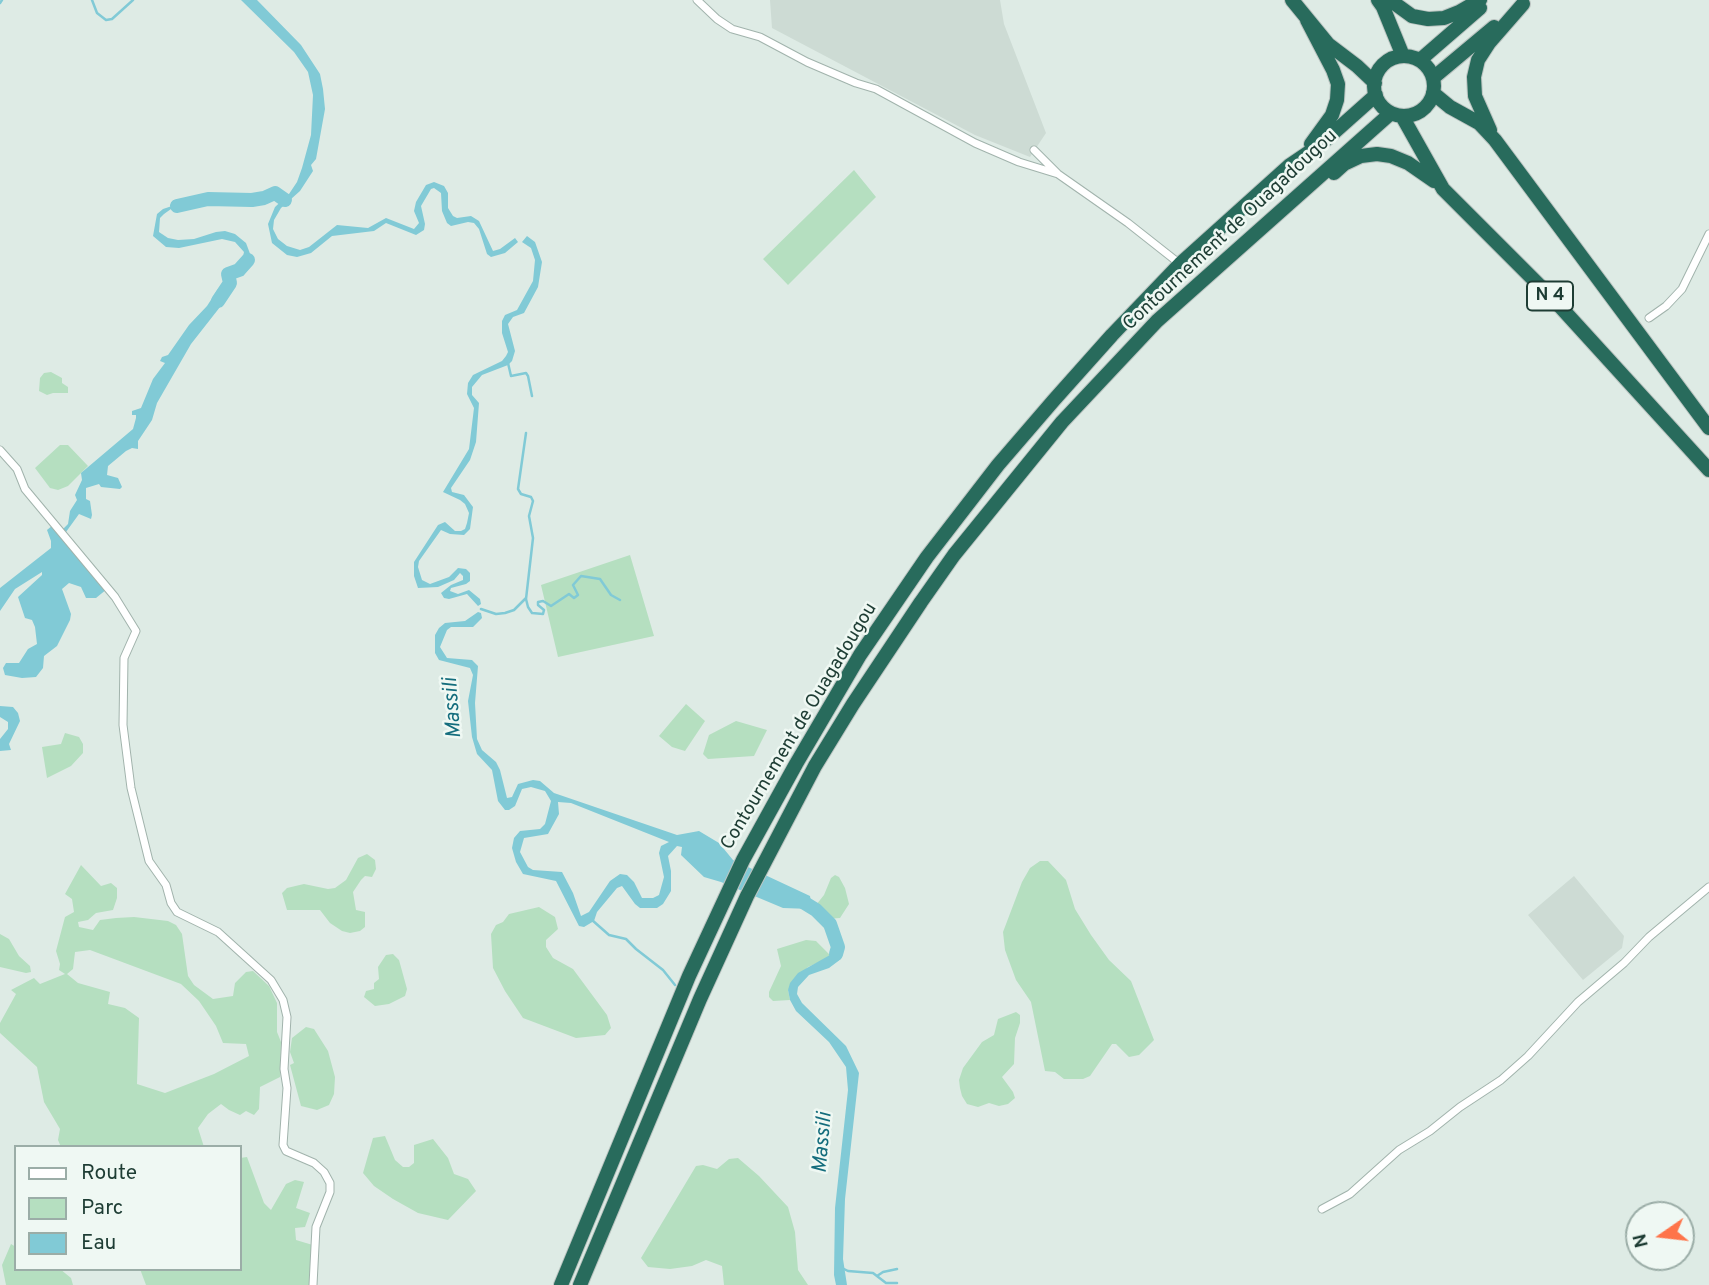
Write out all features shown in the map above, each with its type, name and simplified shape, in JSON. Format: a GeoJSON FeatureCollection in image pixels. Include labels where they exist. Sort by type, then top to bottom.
{"type":"FeatureCollection","features":[{"type":"Feature","properties":{"kind":"highway","name":"N 4"},"geometry":{"type":"LineString","coordinates":[[1292,0],[1328,44],[1357,66],[1375,89],[1381,106],[1396,115],[1443,189],[1556,302],[1709,470]]}},
{"type":"Feature","properties":{"kind":"highway"},"geometry":{"type":"LineString","coordinates":[[1378,0],[1403,56]]}},
{"type":"Feature","properties":{"kind":"highway"},"geometry":{"type":"LineString","coordinates":[[1390,0],[1412,16],[1428,19],[1459,12],[1480,0]]}},
{"type":"Feature","properties":{"kind":"highway"},"geometry":{"type":"LineString","coordinates":[[1375,89],[1380,69],[1385,63],[1403,56],[1420,60],[1489,0]]}},
{"type":"Feature","properties":{"kind":"highway"},"geometry":{"type":"LineString","coordinates":[[1396,115],[1417,114],[1424,109],[1433,85],[1526,2]]}},
{"type":"Feature","properties":{"kind":"highway"},"geometry":{"type":"LineString","coordinates":[[1495,140],[1475,96],[1474,77],[1478,60],[1489,43],[1526,2]]}},
{"type":"Feature","properties":{"kind":"highway"},"geometry":{"type":"LineString","coordinates":[[1290,165],[1324,128],[1337,100],[1338,84],[1333,70],[1307,20]]}},
{"type":"Feature","properties":{"kind":"highway","name":"N 4"},"geometry":{"type":"LineString","coordinates":[[1420,60],[1427,67],[1433,85],[1450,107],[1479,123],[1495,140],[1709,429]]}},
{"type":"Feature","properties":{"kind":"highway","name":"Contournement de Ouagadougou"},"geometry":{"type":"LineString","coordinates":[[561,1285],[689,976],[730,887],[796,764],[860,655],[927,557],[1014,447],[1112,335],[1180,264],[1290,165],[1321,144],[1375,89]]}},
{"type":"Feature","properties":{"kind":"highway","name":"Contournement de Ouagadougou"},"geometry":{"type":"LineString","coordinates":[[580,1285],[700,999],[760,869],[815,766],[853,704],[954,555],[1062,422],[1157,321],[1308,187],[1396,115]]}},
{"type":"Feature","properties":{"kind":"highway"},"geometry":{"type":"LineString","coordinates":[[1308,187],[1327,178],[1344,164],[1361,156],[1377,154],[1408,163],[1443,189]]}},
{"type":"Feature","properties":{"kind":"street"},"geometry":{"type":"LineString","coordinates":[[697,0],[732,29],[760,37],[807,62],[876,89],[975,144],[1058,174]]}},
{"type":"Feature","properties":{"kind":"street"},"geometry":{"type":"LineString","coordinates":[[1034,150],[1058,174],[1128,223],[1180,264]]}},
{"type":"Feature","properties":{"kind":"street"},"geometry":{"type":"LineString","coordinates":[[1650,318],[1682,289],[1709,234]]}},
{"type":"Feature","properties":{"kind":"street"},"geometry":{"type":"LineString","coordinates":[[0,450],[17,469],[25,489],[116,597],[136,631],[124,658],[123,725],[131,788],[149,861],[166,885],[171,903],[177,912],[218,932],[271,980],[283,1000],[287,1017],[284,1145],[286,1150],[314,1163],[324,1172],[330,1183],[330,1192],[316,1227],[313,1285]]}},
{"type":"Feature","properties":{"kind":"street"},"geometry":{"type":"LineString","coordinates":[[1322,1209],[1350,1194],[1394,1154],[1501,1080],[1528,1056],[1578,1002],[1624,963],[1648,937],[1709,887]]}},
{"type":"Feature","properties":{"kind":"shaded area"},"geometry":{"type":"Polygon","coordinates":[[[770,0],[1000,0],[1004,24],[1046,133],[1030,157],[975,135],[772,28],[770,0]]]}},
{"type":"Feature","properties":{"kind":"shaded area"},"geometry":{"type":"Polygon","coordinates":[[[1574,876],[1624,936],[1622,948],[1583,980],[1528,915],[1574,876]]]}},
{"type":"Feature","properties":{"kind":"green space"},"geometry":{"type":"Polygon","coordinates":[[[854,170],[876,197],[788,285],[763,259],[854,170]]]}},
{"type":"Feature","properties":{"kind":"green space"},"geometry":{"type":"Polygon","coordinates":[[[51,372],[62,378],[62,383],[68,387],[68,393],[47,395],[39,391],[40,378],[44,373],[51,372]]]}},
{"type":"Feature","properties":{"kind":"green space"},"geometry":{"type":"Polygon","coordinates":[[[60,445],[68,445],[88,466],[68,486],[58,490],[50,488],[35,468],[60,445]]]}},
{"type":"Feature","properties":{"kind":"green space"},"geometry":{"type":"Polygon","coordinates":[[[630,555],[654,636],[558,657],[541,585],[630,555]]]}},
{"type":"Feature","properties":{"kind":"green space"},"geometry":{"type":"Polygon","coordinates":[[[686,704],[705,721],[685,751],[672,747],[659,736],[686,704]]]}},
{"type":"Feature","properties":{"kind":"green space"},"geometry":{"type":"Polygon","coordinates":[[[736,721],[767,730],[754,756],[708,759],[703,754],[709,735],[736,721]]]}},
{"type":"Feature","properties":{"kind":"green space"},"geometry":{"type":"Polygon","coordinates":[[[65,733],[79,737],[83,744],[83,753],[71,766],[47,778],[42,747],[61,744],[65,733]]]}},
{"type":"Feature","properties":{"kind":"green space"},"geometry":{"type":"Polygon","coordinates":[[[367,854],[375,860],[376,869],[372,877],[365,876],[361,880],[353,892],[356,910],[365,912],[365,927],[360,931],[342,931],[330,923],[320,910],[287,910],[282,893],[287,888],[304,884],[335,888],[346,880],[358,858],[367,854]]]}},
{"type":"Feature","properties":{"kind":"green space"},"geometry":{"type":"Polygon","coordinates":[[[1040,861],[1048,861],[1066,880],[1075,909],[1091,935],[1109,960],[1131,981],[1154,1040],[1139,1055],[1129,1057],[1116,1044],[1112,1044],[1090,1076],[1083,1079],[1064,1079],[1055,1072],[1045,1071],[1031,1002],[1016,980],[1005,950],[1003,932],[1022,882],[1030,868],[1040,861]]]}},
{"type":"Feature","properties":{"kind":"green space"},"geometry":{"type":"Polygon","coordinates":[[[81,865],[101,886],[111,883],[117,888],[117,898],[113,910],[96,913],[88,920],[78,922],[79,927],[93,930],[100,920],[116,918],[168,921],[176,925],[182,934],[188,976],[194,985],[213,999],[233,996],[235,983],[246,972],[253,971],[269,986],[277,1003],[277,1032],[281,1042],[280,1077],[260,1087],[259,1109],[254,1115],[246,1111],[240,1115],[221,1104],[208,1114],[198,1128],[203,1145],[60,1145],[60,1129],[44,1102],[37,1067],[0,1033],[0,1023],[16,994],[11,990],[34,978],[40,984],[65,974],[59,970],[56,951],[65,917],[74,912],[72,899],[65,894],[81,865]],[[90,950],[75,952],[73,969],[67,974],[78,983],[110,992],[108,1004],[125,1008],[139,1018],[137,1084],[165,1093],[214,1074],[249,1056],[246,1044],[223,1043],[216,1026],[199,1001],[181,984],[90,950]]]}},
{"type":"Feature","properties":{"kind":"green space"},"geometry":{"type":"Polygon","coordinates":[[[835,875],[845,888],[849,904],[840,918],[826,919],[816,905],[835,875]]]}},
{"type":"Feature","properties":{"kind":"green space"},"geometry":{"type":"Polygon","coordinates":[[[539,907],[555,917],[558,929],[546,940],[546,947],[553,958],[573,969],[607,1015],[611,1028],[605,1035],[576,1038],[523,1018],[493,968],[491,934],[496,925],[503,922],[509,914],[539,907]]]}},
{"type":"Feature","properties":{"kind":"green space"},"geometry":{"type":"Polygon","coordinates":[[[0,934],[9,939],[19,956],[30,966],[31,972],[0,967],[0,934]]]}},
{"type":"Feature","properties":{"kind":"green space"},"geometry":{"type":"Polygon","coordinates":[[[806,940],[816,941],[830,955],[808,967],[788,990],[790,1000],[773,1001],[769,992],[781,966],[777,949],[806,940]]]}},
{"type":"Feature","properties":{"kind":"green space"},"geometry":{"type":"Polygon","coordinates":[[[393,954],[399,960],[407,989],[405,996],[389,1004],[375,1006],[364,997],[366,991],[374,989],[374,983],[379,979],[378,967],[386,955],[393,954]]]}},
{"type":"Feature","properties":{"kind":"green space"},"geometry":{"type":"Polygon","coordinates":[[[1016,1012],[1020,1015],[1020,1023],[1015,1038],[1014,1064],[1002,1077],[1015,1098],[1008,1104],[999,1106],[989,1103],[978,1107],[967,1104],[962,1096],[959,1080],[963,1068],[982,1042],[994,1035],[998,1019],[1016,1012]]]}},
{"type":"Feature","properties":{"kind":"green space"},"geometry":{"type":"Polygon","coordinates":[[[306,1027],[314,1029],[328,1051],[335,1077],[334,1094],[329,1105],[317,1110],[301,1106],[290,1065],[294,1063],[290,1052],[292,1038],[306,1027]]]}},
{"type":"Feature","properties":{"kind":"green space"},"geometry":{"type":"Polygon","coordinates":[[[385,1136],[395,1160],[403,1167],[414,1163],[414,1145],[433,1139],[448,1158],[454,1174],[468,1179],[476,1191],[448,1220],[418,1213],[393,1199],[374,1186],[363,1173],[373,1138],[385,1136]]]}},
{"type":"Feature","properties":{"kind":"green space"},"geometry":{"type":"Polygon","coordinates":[[[247,1157],[264,1203],[271,1210],[286,1184],[295,1180],[304,1182],[296,1208],[310,1213],[305,1227],[295,1228],[296,1240],[316,1246],[313,1285],[146,1285],[141,1271],[242,1271],[242,1158],[247,1157]]]}},
{"type":"Feature","properties":{"kind":"green space"},"geometry":{"type":"Polygon","coordinates":[[[738,1158],[788,1207],[795,1232],[798,1270],[808,1285],[724,1285],[722,1266],[706,1260],[692,1266],[670,1269],[648,1267],[641,1258],[696,1166],[717,1169],[729,1159],[738,1158]]]}},
{"type":"Feature","properties":{"kind":"green space"},"geometry":{"type":"Polygon","coordinates":[[[11,1244],[14,1246],[14,1271],[62,1271],[71,1278],[73,1285],[6,1285],[2,1265],[11,1244]]]}},
{"type":"Feature","properties":{"kind":"water"},"geometry":{"type":"Polygon","coordinates":[[[241,0],[257,0],[301,45],[320,74],[323,89],[325,109],[316,159],[311,165],[313,171],[300,191],[281,208],[274,220],[273,229],[278,239],[287,246],[300,250],[309,247],[337,225],[368,228],[386,218],[414,229],[419,223],[414,211],[416,202],[426,185],[434,182],[444,186],[448,193],[448,208],[453,216],[471,216],[479,221],[493,251],[515,238],[518,242],[505,253],[491,257],[487,254],[479,229],[474,223],[451,226],[447,223],[442,211],[441,193],[434,188],[421,206],[424,230],[416,235],[386,223],[374,231],[332,236],[311,253],[297,257],[287,255],[272,243],[268,224],[275,207],[297,182],[302,168],[311,135],[313,95],[308,72],[294,52],[241,0]]]}},
{"type":"Feature","properties":{"kind":"water"},"geometry":{"type":"Polygon","coordinates":[[[187,201],[196,203],[171,209],[164,214],[160,218],[159,232],[178,240],[225,231],[235,234],[246,243],[252,259],[251,266],[243,276],[240,276],[235,268],[242,261],[244,252],[235,242],[222,239],[179,248],[166,247],[153,236],[157,214],[163,209],[187,201]]]}},
{"type":"Feature","properties":{"kind":"water"},"geometry":{"type":"Polygon","coordinates":[[[527,236],[535,242],[542,262],[538,287],[524,313],[513,317],[508,324],[515,351],[512,361],[482,375],[472,387],[472,395],[479,403],[476,442],[470,460],[451,488],[452,492],[464,495],[473,507],[470,529],[464,535],[441,530],[419,561],[418,567],[422,580],[430,584],[449,577],[458,568],[466,569],[470,573],[470,581],[451,588],[450,591],[458,594],[469,590],[480,599],[481,604],[478,606],[467,594],[449,599],[444,598],[441,593],[463,580],[460,573],[454,580],[438,587],[418,588],[414,576],[414,562],[438,525],[445,522],[455,531],[465,529],[469,513],[465,504],[443,492],[469,449],[474,408],[467,394],[468,383],[473,375],[502,361],[506,356],[508,352],[502,333],[502,321],[505,315],[517,310],[533,281],[535,260],[531,248],[522,242],[527,236]]]}},
{"type":"Feature","properties":{"kind":"water"},"geometry":{"type":"Polygon","coordinates":[[[227,286],[231,293],[191,344],[157,403],[152,420],[138,441],[138,449],[126,451],[108,466],[107,475],[118,478],[122,487],[101,487],[99,484],[86,488],[91,519],[79,514],[66,532],[63,529],[68,524],[70,511],[77,500],[75,495],[82,480],[81,473],[133,429],[136,415],[132,415],[132,411],[141,408],[153,379],[165,363],[160,361],[162,357],[168,355],[218,289],[227,286]]]}},
{"type":"Feature","properties":{"kind":"water"},"geometry":{"type":"Polygon","coordinates":[[[53,525],[107,589],[96,598],[86,598],[81,587],[69,583],[62,589],[71,614],[70,620],[57,646],[44,656],[43,668],[36,677],[5,675],[3,668],[6,663],[19,663],[28,649],[37,644],[35,627],[32,620],[25,618],[18,597],[42,572],[15,589],[0,611],[0,588],[51,548],[47,530],[53,525]]]}},
{"type":"Feature","properties":{"kind":"water"},"geometry":{"type":"Polygon","coordinates":[[[478,612],[481,613],[482,618],[473,627],[451,627],[447,630],[440,647],[447,658],[472,660],[478,666],[475,703],[477,739],[482,750],[496,762],[507,798],[512,797],[518,784],[540,781],[554,793],[677,835],[699,831],[719,843],[733,860],[810,896],[811,902],[820,911],[818,913],[811,909],[783,908],[704,877],[681,855],[682,847],[677,846],[668,856],[671,891],[663,904],[657,908],[640,908],[622,886],[617,888],[597,912],[594,921],[584,927],[579,926],[556,881],[523,874],[512,848],[514,838],[520,831],[540,829],[545,824],[551,801],[545,791],[531,787],[522,789],[515,806],[505,810],[498,801],[492,770],[477,754],[472,737],[468,701],[473,675],[470,668],[439,660],[435,653],[435,635],[439,628],[445,623],[465,621],[478,612]],[[558,802],[559,814],[548,834],[524,838],[520,852],[528,867],[533,870],[562,872],[581,916],[589,912],[610,881],[620,874],[627,875],[634,882],[642,898],[659,895],[664,877],[659,853],[661,846],[669,842],[571,803],[558,802]]]}},
{"type":"Feature","properties":{"kind":"water"},"geometry":{"type":"Polygon","coordinates":[[[0,706],[13,707],[20,721],[9,744],[11,750],[0,751],[0,739],[8,729],[8,722],[0,717],[0,706]]]}},
{"type":"Feature","properties":{"kind":"water"},"geometry":{"type":"Polygon","coordinates":[[[837,937],[844,946],[841,959],[829,968],[809,975],[798,987],[797,994],[802,1003],[846,1046],[859,1073],[845,1199],[843,1259],[847,1285],[836,1285],[834,1275],[835,1208],[848,1090],[846,1067],[829,1042],[796,1011],[788,990],[798,973],[830,955],[833,940],[837,937]]]}},
{"type":"Feature","properties":{"kind":"waterway"},"geometry":{"type":"LineString","coordinates":[[92,0],[97,13],[106,20],[112,19],[133,0]]}},
{"type":"Feature","properties":{"kind":"waterway"},"geometry":{"type":"LineString","coordinates":[[177,206],[208,199],[252,200],[275,193],[285,200]]}},
{"type":"Feature","properties":{"kind":"waterway"},"geometry":{"type":"LineString","coordinates":[[218,301],[230,283],[228,274],[239,270],[248,260]]}},
{"type":"Feature","properties":{"kind":"waterway"},"geometry":{"type":"LineString","coordinates":[[508,363],[511,376],[526,373],[532,396]]}},
{"type":"Feature","properties":{"kind":"waterway"},"geometry":{"type":"LineString","coordinates":[[526,433],[518,489],[533,501],[529,516],[533,538],[526,599],[528,607],[532,613],[543,614],[544,610],[538,602],[543,601],[551,606],[569,594],[574,598],[578,595],[573,585],[581,576],[600,579],[611,595],[620,600]]}},
{"type":"Feature","properties":{"kind":"waterway"},"geometry":{"type":"LineString","coordinates":[[481,609],[496,614],[505,613],[514,610],[526,598]]}},
{"type":"Feature","properties":{"kind":"waterway","name":"Massili"},"geometry":{"type":"LineString","coordinates":[[803,902],[830,924],[838,947],[836,954]]}},
{"type":"Feature","properties":{"kind":"waterway"},"geometry":{"type":"LineString","coordinates":[[592,920],[609,935],[626,939],[663,970],[675,985]]}},
{"type":"Feature","properties":{"kind":"waterway"},"geometry":{"type":"LineString","coordinates":[[842,1268],[873,1273],[886,1283],[897,1283]]}},
{"type":"Feature","properties":{"kind":"waterway"},"geometry":{"type":"LineString","coordinates":[[877,1276],[897,1269]]}}]}
